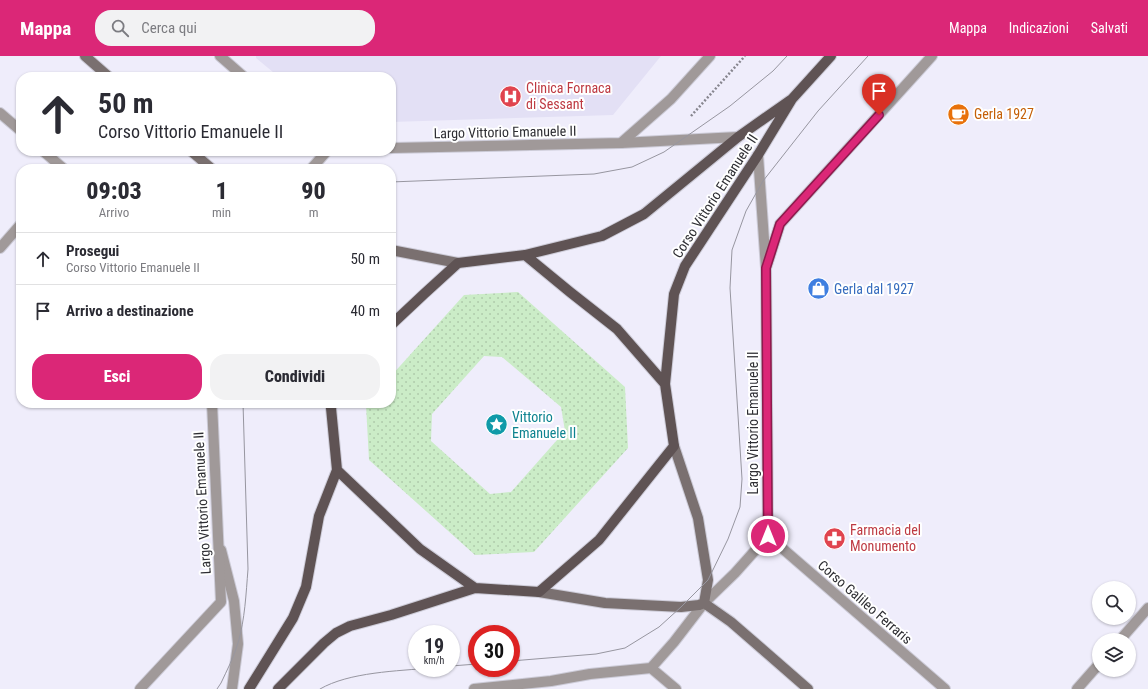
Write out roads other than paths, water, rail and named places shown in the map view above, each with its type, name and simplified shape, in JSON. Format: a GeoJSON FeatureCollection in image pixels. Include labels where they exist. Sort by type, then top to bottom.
{"type":"FeatureCollection","features":[{"type":"Feature","properties":{"kind":"main road","name":"Corso Vittorio Emanuele II"},"geometry":{"type":"LineString","coordinates":[[665,384],[674,294],[685,266],[758,155],[792,100],[831,56]]}},
{"type":"Feature","properties":{"kind":"main road","name":"Corso Vittorio Emanuele II"},"geometry":{"type":"LineString","coordinates":[[525,255],[602,236],[644,214],[738,137],[792,100]]}},
{"type":"Feature","properties":{"kind":"main road"},"geometry":{"type":"LineString","coordinates":[[278,689],[324,643],[336,633],[350,626],[391,615],[475,588],[539,592],[599,540],[674,446],[665,384],[617,329],[525,255],[458,263],[396,320]]}},
{"type":"Feature","properties":{"kind":"main road"},"geometry":{"type":"LineString","coordinates":[[249,689],[293,618],[306,587],[319,516],[337,470],[331,408]]}},
{"type":"Feature","properties":{"kind":"main road"},"geometry":{"type":"LineString","coordinates":[[337,470],[420,550],[475,588]]}},
{"type":"Feature","properties":{"kind":"street"},"geometry":{"type":"LineString","coordinates":[[85,56],[103,72]]}},
{"type":"Feature","properties":{"kind":"street"},"geometry":{"type":"LineString","coordinates":[[220,56],[238,72]]}},
{"type":"Feature","properties":{"kind":"street"},"geometry":{"type":"LineString","coordinates":[[620,143],[671,99],[710,56]]}},
{"type":"Feature","properties":{"kind":"street"},"geometry":{"type":"LineString","coordinates":[[766,268],[780,224],[932,56]]}},
{"type":"Feature","properties":{"kind":"street"},"geometry":{"type":"LineString","coordinates":[[0,113],[16,127]]}},
{"type":"Feature","properties":{"kind":"street","name":"Largo Vittorio Emanuele II"},"geometry":{"type":"LineString","coordinates":[[396,148],[620,143],[738,137]]}},
{"type":"Feature","properties":{"kind":"street"},"geometry":{"type":"LineString","coordinates":[[758,155],[766,268]]}},
{"type":"Feature","properties":{"kind":"street"},"geometry":{"type":"LineString","coordinates":[[49,156],[58,164]]}},
{"type":"Feature","properties":{"kind":"street"},"geometry":{"type":"LineString","coordinates":[[198,156],[206,164]]}},
{"type":"Feature","properties":{"kind":"street"},"geometry":{"type":"LineString","coordinates":[[315,164],[323,156]]}},
{"type":"Feature","properties":{"kind":"street"},"geometry":{"type":"LineString","coordinates":[[0,248],[16,230]]}},
{"type":"Feature","properties":{"kind":"street"},"geometry":{"type":"LineString","coordinates":[[396,251],[458,263]]}},
{"type":"Feature","properties":{"kind":"street","name":"Largo Vittorio Emanuele II"},"geometry":{"type":"LineString","coordinates":[[766,268],[768,536]]}},
{"type":"Feature","properties":{"kind":"street","name":"Largo Vittorio Emanuele II"},"geometry":{"type":"LineString","coordinates":[[140,689],[220,602],[212,408]]}},
{"type":"Feature","properties":{"kind":"street"},"geometry":{"type":"LineString","coordinates":[[674,446],[698,518],[708,580],[704,603]]}},
{"type":"Feature","properties":{"kind":"street"},"geometry":{"type":"LineString","coordinates":[[217,535],[234,601],[238,644],[232,689]]}},
{"type":"Feature","properties":{"kind":"street"},"geometry":{"type":"LineString","coordinates":[[474,689],[551,681],[590,674],[651,668],[674,642],[704,603],[735,573],[768,536]]}},
{"type":"Feature","properties":{"kind":"street","name":"Corso Galileo Ferraris"},"geometry":{"type":"LineString","coordinates":[[768,536],[944,689]]}},
{"type":"Feature","properties":{"kind":"street"},"geometry":{"type":"LineString","coordinates":[[539,592],[605,603],[681,606],[699,605],[704,603]]}},
{"type":"Feature","properties":{"kind":"street"},"geometry":{"type":"LineString","coordinates":[[704,603],[731,622],[808,689]]}},
{"type":"Feature","properties":{"kind":"street"},"geometry":{"type":"LineString","coordinates":[[1126,633],[1148,608]]}},
{"type":"Feature","properties":{"kind":"street"},"geometry":{"type":"LineString","coordinates":[[651,668],[676,689]]}},
{"type":"Feature","properties":{"kind":"street"},"geometry":{"type":"LineString","coordinates":[[1077,689],[1092,672]]}},
{"type":"Feature","properties":{"kind":"tram line"},"geometry":{"type":"LineString","coordinates":[[396,182],[594,174],[632,167],[664,152],[730,106],[773,71],[787,56]]}},
{"type":"Feature","properties":{"kind":"tram line"},"geometry":{"type":"LineString","coordinates":[[520,660],[596,654],[625,648],[659,627],[708,580],[728,539],[740,507],[742,479],[730,288],[732,250],[746,211],[763,181],[818,111],[868,56]]}},
{"type":"Feature","properties":{"kind":"tram line"},"geometry":{"type":"LineString","coordinates":[[217,689],[238,643],[246,597],[248,569],[243,408]]}},
{"type":"Feature","properties":{"kind":"tram line"},"geometry":{"type":"LineString","coordinates":[[460,665],[468,665]]}},
{"type":"Feature","properties":{"kind":"tram line"},"geometry":{"type":"LineString","coordinates":[[320,689],[345,679],[374,673],[408,670]]}},
{"type":"Feature","properties":{"kind":"place","name":"Clinica Fornaca di Sessant"},"geometry":{"type":"Point","coordinates":[510,96]}},
{"type":"Feature","properties":{"kind":"place","name":"Gerla 1927"},"geometry":{"type":"Point","coordinates":[959,114]}},
{"type":"Feature","properties":{"kind":"place","name":"Gerla dal 1927"},"geometry":{"type":"Point","coordinates":[819,289]}},
{"type":"Feature","properties":{"kind":"place","name":"Vittorio Emanuele II"},"geometry":{"type":"Point","coordinates":[496,425]}},
{"type":"Feature","properties":{"kind":"place","name":"Farmacia del Monumento"},"geometry":{"type":"Point","coordinates":[834,538]}}]}
